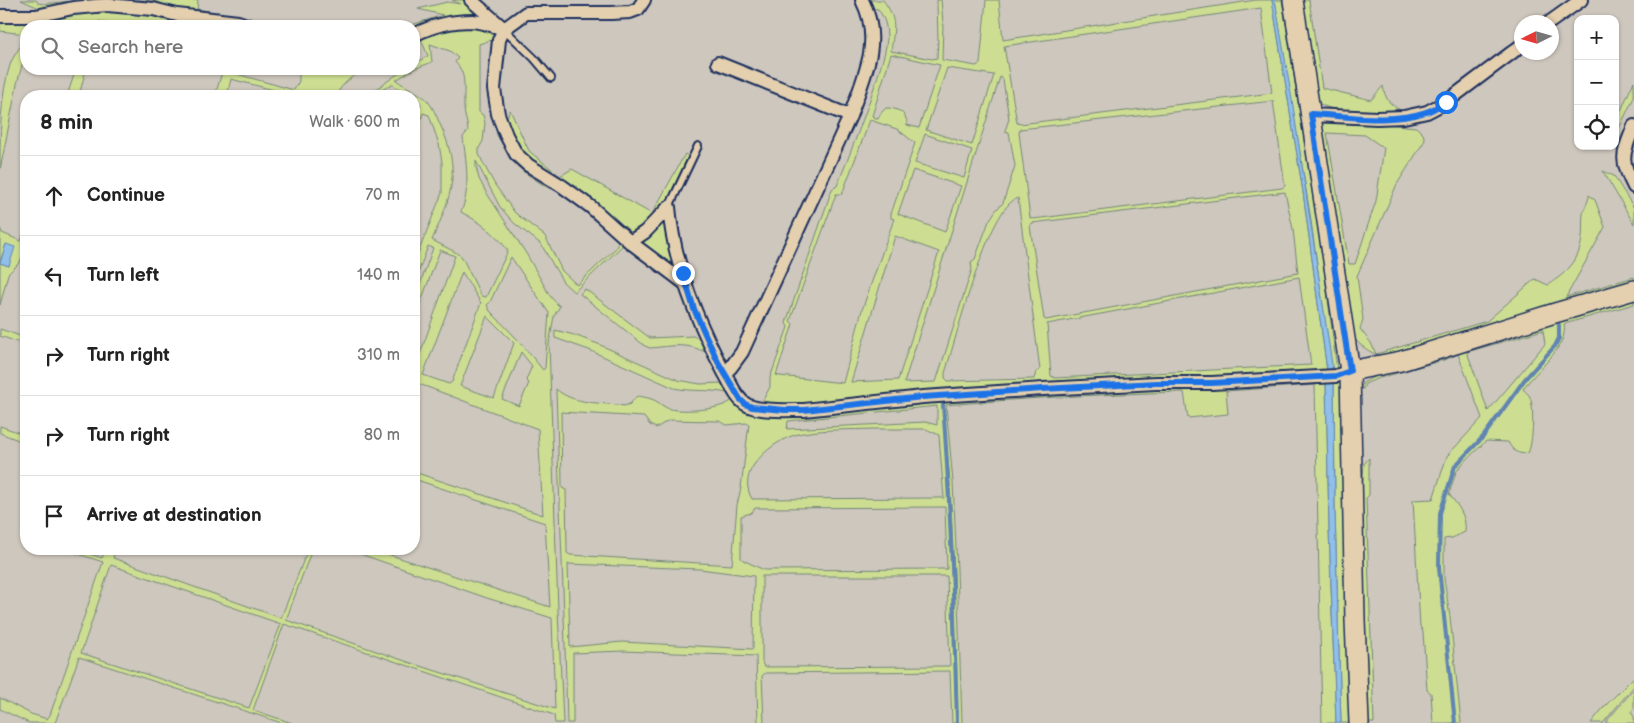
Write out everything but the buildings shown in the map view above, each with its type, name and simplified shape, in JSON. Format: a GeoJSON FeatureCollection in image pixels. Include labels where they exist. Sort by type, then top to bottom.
{"type":"FeatureCollection","features":[{"type":"Feature","properties":{"kind":"main road"},"geometry":{"type":"LineString","coordinates":[[1293,0],[1350,371],[1359,723]]}},
{"type":"Feature","properties":{"kind":"main road"},"geometry":{"type":"LineString","coordinates":[[1350,371],[1401,360],[1634,290]]}},
{"type":"Feature","properties":{"kind":"street"},"geometry":{"type":"LineString","coordinates":[[471,0],[504,29]]}},
{"type":"Feature","properties":{"kind":"street"},"geometry":{"type":"LineString","coordinates":[[725,372],[742,352],[850,116],[870,58],[873,39],[868,14],[862,0]]}},
{"type":"Feature","properties":{"kind":"street"},"geometry":{"type":"LineString","coordinates":[[1559,16],[1581,0]]}},
{"type":"Feature","properties":{"kind":"street"},"geometry":{"type":"LineString","coordinates":[[639,2],[638,9],[630,12],[526,13],[504,29],[499,40],[494,89],[498,114],[516,154],[528,165],[591,207],[630,242],[686,284]]}},
{"type":"Feature","properties":{"kind":"street"},"geometry":{"type":"LineString","coordinates":[[0,16],[36,16],[74,8],[116,5],[222,20]]}},
{"type":"Feature","properties":{"kind":"street"},"geometry":{"type":"LineString","coordinates":[[420,32],[441,25],[474,21],[504,29]]}},
{"type":"Feature","properties":{"kind":"street"},"geometry":{"type":"LineString","coordinates":[[1311,114],[1377,118],[1404,117],[1427,112],[1446,102],[1514,50]]}},
{"type":"Feature","properties":{"kind":"street"},"geometry":{"type":"LineString","coordinates":[[718,63],[850,116]]}},
{"type":"Feature","properties":{"kind":"street"},"geometry":{"type":"LineString","coordinates":[[1634,126],[1623,156],[1625,167],[1634,186]]}},
{"type":"Feature","properties":{"kind":"street"},"geometry":{"type":"LineString","coordinates":[[630,242],[645,232],[669,207]]}},
{"type":"Feature","properties":{"kind":"street"},"geometry":{"type":"LineString","coordinates":[[669,207],[676,250],[694,309],[718,362],[735,392],[745,404],[752,407],[804,410],[975,393],[1112,385],[1212,383],[1336,376],[1350,371]]}},
{"type":"Feature","properties":{"kind":"lane"},"geometry":{"type":"LineString","coordinates":[[504,29],[534,58],[551,78]]}},
{"type":"Feature","properties":{"kind":"lane"},"geometry":{"type":"LineString","coordinates":[[669,207],[698,146]]}},
{"type":"Feature","properties":{"kind":"green space"},"geometry":{"type":"Polygon","coordinates":[[[21,0],[36,0],[38,3],[43,4],[80,0],[198,0],[197,9],[249,20],[231,20],[195,13],[47,9],[21,0]]]}},
{"type":"Feature","properties":{"kind":"green space"},"geometry":{"type":"Polygon","coordinates":[[[452,0],[468,0],[493,20],[420,31],[420,22],[443,15],[418,9],[447,2],[461,4],[452,0]]]}},
{"type":"Feature","properties":{"kind":"green space"},"geometry":{"type":"Polygon","coordinates":[[[865,0],[883,0],[888,7],[894,24],[891,51],[932,59],[937,58],[937,0],[941,0],[943,23],[942,60],[976,66],[980,64],[986,0],[999,0],[1003,40],[1256,0],[1272,0],[1303,192],[1327,371],[1276,372],[771,405],[761,404],[770,387],[770,378],[788,327],[786,323],[832,189],[837,186],[867,109],[883,60],[887,30],[878,9],[869,8],[865,0]],[[1261,8],[1004,46],[1017,123],[1272,93],[1261,8]],[[891,54],[872,116],[878,119],[886,108],[894,109],[903,114],[907,125],[919,128],[940,65],[891,54]],[[947,68],[926,130],[972,145],[994,75],[947,68]],[[1000,77],[904,383],[936,382],[972,269],[971,262],[975,259],[989,221],[1003,203],[1015,166],[1009,132],[1005,131],[1009,119],[1003,79],[1000,77]],[[1273,101],[1020,129],[1030,218],[1282,188],[1285,186],[1273,101]],[[870,120],[842,194],[836,194],[790,321],[793,324],[776,375],[843,383],[862,310],[894,219],[891,218],[891,214],[915,143],[897,129],[870,120]],[[925,134],[915,163],[964,178],[972,150],[925,134]],[[913,170],[898,214],[945,232],[961,186],[913,170]],[[1285,192],[1032,223],[1030,226],[1044,319],[1046,320],[1298,273],[1293,229],[1285,192]],[[1018,198],[1007,206],[985,248],[974,276],[945,378],[948,381],[1034,379],[1036,372],[1040,370],[1018,198]],[[895,236],[851,382],[898,380],[939,252],[895,236]],[[1299,277],[1047,324],[1051,376],[1055,378],[1311,365],[1299,277]]]}},
{"type":"Feature","properties":{"kind":"green space"},"geometry":{"type":"Polygon","coordinates":[[[1275,0],[1282,0],[1323,260],[1337,370],[1333,371],[1310,214],[1275,0]]]}},
{"type":"Feature","properties":{"kind":"green space"},"geometry":{"type":"Polygon","coordinates":[[[1303,0],[1309,0],[1322,88],[1371,100],[1383,86],[1388,101],[1408,114],[1347,111],[1334,109],[1318,102],[1303,0]]]}},
{"type":"Feature","properties":{"kind":"green space"},"geometry":{"type":"Polygon","coordinates":[[[83,10],[121,10],[192,20],[44,20],[83,10]]]}},
{"type":"Feature","properties":{"kind":"green space"},"geometry":{"type":"Polygon","coordinates":[[[0,20],[20,21],[20,33],[0,31],[0,20]]]}},
{"type":"Feature","properties":{"kind":"green space"},"geometry":{"type":"Polygon","coordinates":[[[463,24],[487,29],[497,40],[493,79],[506,142],[625,243],[574,292],[563,282],[541,244],[514,223],[500,207],[476,161],[479,179],[486,192],[527,255],[550,296],[560,306],[554,316],[549,344],[563,723],[555,723],[554,715],[284,624],[253,710],[292,723],[282,723],[79,657],[55,723],[29,723],[0,709],[0,698],[31,714],[47,719],[50,715],[103,562],[81,555],[93,555],[102,558],[103,555],[114,555],[113,558],[281,618],[306,555],[310,555],[286,620],[408,662],[555,709],[552,618],[487,598],[363,555],[390,555],[550,607],[545,523],[420,481],[420,474],[543,515],[538,429],[420,384],[420,354],[455,256],[440,250],[420,304],[420,284],[433,248],[428,246],[420,268],[420,248],[442,193],[442,162],[439,144],[429,115],[423,113],[420,122],[420,95],[428,101],[434,110],[446,139],[452,169],[449,196],[432,240],[462,257],[481,296],[486,297],[508,251],[487,228],[461,212],[467,185],[463,137],[468,131],[464,111],[462,72],[455,62],[458,58],[450,51],[430,44],[432,62],[420,67],[420,61],[428,56],[420,36],[463,24]],[[491,40],[479,44],[479,112],[483,115],[485,123],[479,154],[495,185],[515,213],[545,236],[562,271],[577,285],[616,248],[619,240],[562,193],[545,186],[524,172],[510,156],[497,135],[489,102],[493,49],[491,40]],[[511,257],[487,305],[490,311],[520,342],[543,370],[545,368],[549,313],[511,257]],[[462,272],[423,375],[449,384],[452,382],[481,303],[462,272]],[[487,316],[460,386],[494,398],[514,343],[487,316]],[[521,352],[502,399],[519,406],[529,383],[526,380],[532,366],[521,352]],[[111,565],[81,653],[249,708],[281,624],[111,565]]]}},
{"type":"Feature","properties":{"kind":"green space"},"geometry":{"type":"Polygon","coordinates":[[[20,48],[20,72],[0,170],[1,117],[4,90],[10,65],[20,48]]]}},
{"type":"Feature","properties":{"kind":"green space"},"geometry":{"type":"Polygon","coordinates":[[[74,75],[84,75],[81,90],[69,90],[74,75]]]}},
{"type":"Feature","properties":{"kind":"green space"},"geometry":{"type":"Polygon","coordinates":[[[221,75],[240,75],[294,90],[274,90],[231,79],[228,90],[217,90],[221,75]]]}},
{"type":"Feature","properties":{"kind":"green space"},"geometry":{"type":"Polygon","coordinates":[[[299,75],[355,75],[340,90],[294,90],[299,81],[299,75]]]}},
{"type":"Feature","properties":{"kind":"green space"},"geometry":{"type":"Polygon","coordinates":[[[396,75],[404,75],[396,80],[412,90],[401,90],[392,84],[382,90],[375,90],[396,75]]]}},
{"type":"Feature","properties":{"kind":"green space"},"geometry":{"type":"Polygon","coordinates":[[[1634,81],[1634,97],[1619,129],[1619,115],[1634,81]]]}},
{"type":"Feature","properties":{"kind":"green space"},"geometry":{"type":"Polygon","coordinates":[[[510,110],[529,151],[560,176],[572,169],[652,214],[685,154],[688,156],[665,205],[653,220],[631,236],[521,152],[505,123],[510,110]]]}},
{"type":"Feature","properties":{"kind":"green space"},"geometry":{"type":"Polygon","coordinates":[[[1320,118],[1416,127],[1423,134],[1425,140],[1397,184],[1357,276],[1363,319],[1360,329],[1371,343],[1376,354],[1365,348],[1355,339],[1320,118]],[[1327,133],[1349,264],[1355,264],[1376,201],[1384,148],[1365,135],[1327,133]]]}},
{"type":"Feature","properties":{"kind":"green space"},"geometry":{"type":"Polygon","coordinates":[[[1603,171],[1614,176],[1634,208],[1634,224],[1603,171]]]}},
{"type":"Feature","properties":{"kind":"green space"},"geometry":{"type":"Polygon","coordinates":[[[1589,195],[1595,200],[1605,227],[1566,297],[1634,277],[1634,284],[1384,358],[1376,354],[1487,321],[1535,279],[1548,285],[1555,280],[1571,266],[1578,254],[1582,238],[1583,214],[1589,195]]]}},
{"type":"Feature","properties":{"kind":"green space"},"geometry":{"type":"Polygon","coordinates":[[[667,214],[679,276],[641,245],[640,241],[667,214]]]}},
{"type":"Feature","properties":{"kind":"green space"},"geometry":{"type":"Polygon","coordinates":[[[0,228],[2,233],[20,241],[20,262],[8,274],[0,305],[0,263],[9,266],[6,244],[0,262],[0,228]]]}},
{"type":"Feature","properties":{"kind":"green space"},"geometry":{"type":"Polygon","coordinates":[[[585,289],[650,338],[693,336],[701,340],[707,353],[686,346],[650,348],[645,346],[580,294],[585,289]]]}},
{"type":"Feature","properties":{"kind":"green space"},"geometry":{"type":"Polygon","coordinates":[[[1634,299],[1634,304],[1564,324],[1564,333],[1556,350],[1523,389],[1531,400],[1533,415],[1528,453],[1516,452],[1508,442],[1486,441],[1456,472],[1449,494],[1463,516],[1465,532],[1452,538],[1444,539],[1444,578],[1461,723],[1455,723],[1440,568],[1441,513],[1456,466],[1484,438],[1526,380],[1556,346],[1560,338],[1559,324],[1559,338],[1554,345],[1524,378],[1483,436],[1454,465],[1439,513],[1438,568],[1454,723],[1433,723],[1431,693],[1427,690],[1423,632],[1420,626],[1413,500],[1433,499],[1447,456],[1482,418],[1458,354],[1447,359],[1376,379],[1365,384],[1363,389],[1361,388],[1363,383],[1382,372],[1634,299]],[[1543,330],[1467,352],[1488,411],[1545,344],[1543,330]]]}},
{"type":"Feature","properties":{"kind":"green space"},"geometry":{"type":"Polygon","coordinates":[[[0,329],[20,336],[20,343],[0,336],[0,329]]]}},
{"type":"Feature","properties":{"kind":"green space"},"geometry":{"type":"Polygon","coordinates":[[[555,330],[598,344],[678,380],[700,384],[721,383],[727,393],[674,388],[589,350],[555,338],[555,330]]]}},
{"type":"Feature","properties":{"kind":"green space"},"geometry":{"type":"Polygon","coordinates":[[[1334,379],[1341,382],[1342,390],[1351,723],[1341,723],[1335,511],[1334,379]]]}},
{"type":"Feature","properties":{"kind":"green space"},"geometry":{"type":"Polygon","coordinates":[[[1326,380],[1336,723],[1322,723],[1315,385],[1226,391],[1228,414],[1188,418],[1184,392],[1006,400],[946,405],[953,482],[962,723],[958,723],[950,481],[943,404],[953,594],[956,723],[952,723],[950,671],[765,673],[762,676],[764,723],[758,723],[756,656],[623,651],[573,653],[573,723],[567,723],[556,389],[571,398],[588,402],[624,406],[630,404],[637,396],[652,399],[665,407],[676,410],[712,408],[732,400],[744,410],[943,401],[1007,395],[1326,380]],[[937,406],[788,421],[787,429],[925,422],[937,425],[937,406]],[[561,412],[562,488],[566,490],[567,553],[570,555],[732,565],[737,505],[749,424],[727,425],[719,421],[669,420],[656,428],[650,425],[644,417],[561,412]],[[856,429],[803,433],[789,437],[775,445],[758,460],[749,474],[748,483],[752,499],[944,498],[939,435],[926,429],[856,429]],[[945,507],[755,508],[751,513],[741,516],[741,558],[764,570],[947,569],[945,507]],[[568,564],[570,647],[622,642],[753,649],[754,576],[700,569],[568,564]],[[762,576],[762,662],[764,667],[950,666],[947,576],[762,576]]]}},
{"type":"Feature","properties":{"kind":"green space"},"geometry":{"type":"Polygon","coordinates":[[[0,426],[20,433],[20,441],[0,433],[0,426]]]}},
{"type":"Feature","properties":{"kind":"green space"},"geometry":{"type":"Polygon","coordinates":[[[1369,458],[1369,495],[1366,498],[1374,723],[1369,723],[1361,504],[1364,464],[1369,458]]]}},
{"type":"Feature","properties":{"kind":"green space"},"geometry":{"type":"Polygon","coordinates":[[[1634,677],[1634,686],[1603,723],[1591,723],[1604,707],[1634,677]]]}},
{"type":"Feature","properties":{"kind":"green space"},"geometry":{"type":"Polygon","coordinates":[[[1634,689],[1634,708],[1631,712],[1634,717],[1634,723],[1605,723],[1634,689]]]}},
{"type":"Feature","properties":{"kind":"water"},"geometry":{"type":"Polygon","coordinates":[[[1272,0],[1275,0],[1293,106],[1333,371],[1327,371],[1303,192],[1272,0]]]}},
{"type":"Feature","properties":{"kind":"water"},"geometry":{"type":"Polygon","coordinates":[[[6,244],[15,247],[9,266],[0,263],[6,244]]]}},
{"type":"Feature","properties":{"kind":"water"},"geometry":{"type":"Polygon","coordinates":[[[1334,379],[1335,511],[1341,723],[1336,723],[1329,529],[1326,380],[1334,379]]]}},
{"type":"Feature","properties":{"kind":"waterway"},"geometry":{"type":"LineString","coordinates":[[1455,723],[1439,568],[1440,513],[1455,466],[1483,437],[1525,379],[1555,346],[1559,338],[1559,325]]}},
{"type":"Feature","properties":{"kind":"waterway"},"geometry":{"type":"LineString","coordinates":[[943,405],[950,524],[957,723]]}},
{"type":"Feature","properties":{"kind":"route"},"geometry":{"type":"LineString","coordinates":[[683,273],[694,309],[718,362],[735,392],[745,404],[752,407],[804,410],[923,397],[1043,389],[1336,376],[1350,371],[1311,114],[1377,118],[1404,117],[1427,112],[1446,102]]}}]}
